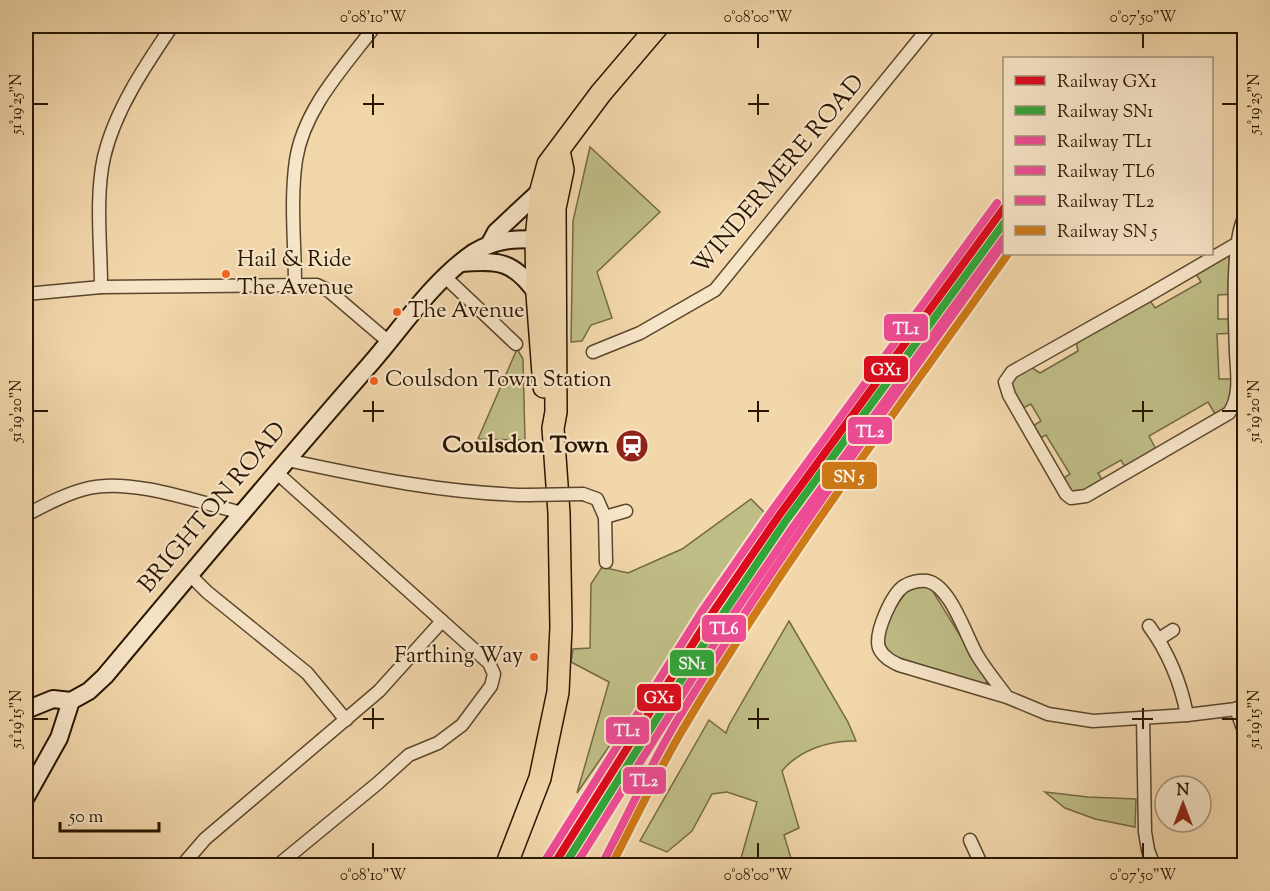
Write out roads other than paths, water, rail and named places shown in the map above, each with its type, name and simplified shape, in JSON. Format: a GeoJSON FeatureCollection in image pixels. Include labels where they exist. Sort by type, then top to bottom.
{"type":"FeatureCollection","features":[{"type":"Feature","properties":{"kind":"highway"},"geometry":{"type":"LineString","coordinates":[[506,866],[540,778],[558,692],[561,627],[559,513],[553,428],[556,412],[541,190],[548,164],[601,93],[658,26]]}},
{"type":"Feature","properties":{"kind":"highway"},"geometry":{"type":"LineString","coordinates":[[553,428],[547,413],[537,294],[545,239],[563,170],[559,151]]}},
{"type":"Feature","properties":{"kind":"main road","name":"BRIGHTON ROAD"},"geometry":{"type":"LineString","coordinates":[[489,245],[496,231],[541,190]]}},
{"type":"Feature","properties":{"kind":"main road","name":"BRIGHTON ROAD"},"geometry":{"type":"LineString","coordinates":[[71,701],[89,691],[105,676],[281,466],[390,343],[444,276],[474,253],[489,245],[501,241],[545,239]]}},
{"type":"Feature","properties":{"kind":"main road"},"geometry":{"type":"LineString","coordinates":[[460,263],[504,263],[516,270],[537,294]]}},
{"type":"Feature","properties":{"kind":"main road"},"geometry":{"type":"LineString","coordinates":[[26,710],[53,699],[71,701],[59,738],[26,797]]}},
{"type":"Feature","properties":{"kind":"street"},"geometry":{"type":"LineString","coordinates":[[101,287],[100,186],[111,133],[125,102],[172,26]]}},
{"type":"Feature","properties":{"kind":"street"},"geometry":{"type":"LineString","coordinates":[[296,285],[294,184],[296,159],[303,134],[328,89],[375,26]]}},
{"type":"Feature","properties":{"kind":"street","name":"WINDERMERE ROAD"},"geometry":{"type":"LineString","coordinates":[[593,352],[607,339],[640,333],[715,290],[930,26]]}},
{"type":"Feature","properties":{"kind":"street"},"geometry":{"type":"LineString","coordinates":[[1238,243],[1012,372],[1005,382],[1009,395],[1066,494],[1071,498],[1086,496],[1229,413],[1234,405],[1237,396],[1235,311],[1238,243],[1245,218]]}},
{"type":"Feature","properties":{"kind":"street"},"geometry":{"type":"LineString","coordinates":[[444,276],[516,344]]}},
{"type":"Feature","properties":{"kind":"street"},"geometry":{"type":"LineString","coordinates":[[26,294],[101,287],[322,286],[390,343]]}},
{"type":"Feature","properties":{"kind":"street"},"geometry":{"type":"LineString","coordinates":[[281,466],[488,493],[583,494],[597,499],[605,517],[606,562]]}},
{"type":"Feature","properties":{"kind":"street"},"geometry":{"type":"LineString","coordinates":[[277,866],[409,755],[438,743],[462,725],[491,686],[494,674],[489,663],[442,621],[281,466]]}},
{"type":"Feature","properties":{"kind":"street"},"geometry":{"type":"LineString","coordinates":[[26,515],[84,489],[117,484],[143,488],[242,513]]}},
{"type":"Feature","properties":{"kind":"street"},"geometry":{"type":"LineString","coordinates":[[605,517],[626,511]]}},
{"type":"Feature","properties":{"kind":"street"},"geometry":{"type":"LineString","coordinates":[[190,574],[207,592],[307,673],[346,720]]}},
{"type":"Feature","properties":{"kind":"street"},"geometry":{"type":"LineString","coordinates":[[1007,697],[978,656],[946,595],[928,581],[916,581],[903,587],[895,597],[879,628],[878,639],[880,650],[888,660],[899,665],[1007,697],[1048,714],[1094,721],[1187,715],[1240,707],[1245,731]]}},
{"type":"Feature","properties":{"kind":"street"},"geometry":{"type":"LineString","coordinates":[[186,861],[205,838],[379,691],[442,621]]}},
{"type":"Feature","properties":{"kind":"street"},"geometry":{"type":"LineString","coordinates":[[1149,626],[1159,639],[1183,693],[1187,715]]}},
{"type":"Feature","properties":{"kind":"street"},"geometry":{"type":"LineString","coordinates":[[1159,639],[1173,630]]}},
{"type":"Feature","properties":{"kind":"street"},"geometry":{"type":"LineString","coordinates":[[1143,718],[1145,832],[1154,866]]}},
{"type":"Feature","properties":{"kind":"street"},"geometry":{"type":"LineString","coordinates":[[970,840],[982,866]]}},
{"type":"Feature","properties":{"kind":"rail line","name":"TL1"},"geometry":{"type":"LineString","coordinates":[[545,861],[703,610],[771,512],[997,203]]}},
{"type":"Feature","properties":{"kind":"rail line","name":"GX1"},"geometry":{"type":"LineString","coordinates":[[553,866],[711,615],[778,517],[1003,209]]}},
{"type":"Feature","properties":{"kind":"rail line","name":"SN1"},"geometry":{"type":"LineString","coordinates":[[564,866],[719,620],[785,522],[1003,224]]}},
{"type":"Feature","properties":{"kind":"rail line","name":"TL6"},"geometry":{"type":"LineString","coordinates":[[575,866],[726,625],[793,527],[1003,239]]}},
{"type":"Feature","properties":{"kind":"rail line","name":"TL2"},"geometry":{"type":"LineString","coordinates":[[601,866],[665,741],[713,662],[835,481],[1003,244]]}},
{"type":"Feature","properties":{"kind":"place","name":"Hail & Ride The Avenue"},"geometry":{"type":"Point","coordinates":[226,274]}},
{"type":"Feature","properties":{"kind":"place","name":"The Avenue"},"geometry":{"type":"Point","coordinates":[397,312]}},
{"type":"Feature","properties":{"kind":"place","name":"Coulsdon Town Station"},"geometry":{"type":"Point","coordinates":[374,381]}},
{"type":"Feature","properties":{"kind":"place","name":"Coulsdon Town"},"geometry":{"type":"Point","coordinates":[632,446]}},
{"type":"Feature","properties":{"kind":"place","name":"Farthing Way"},"geometry":{"type":"Point","coordinates":[534,657]}}]}
